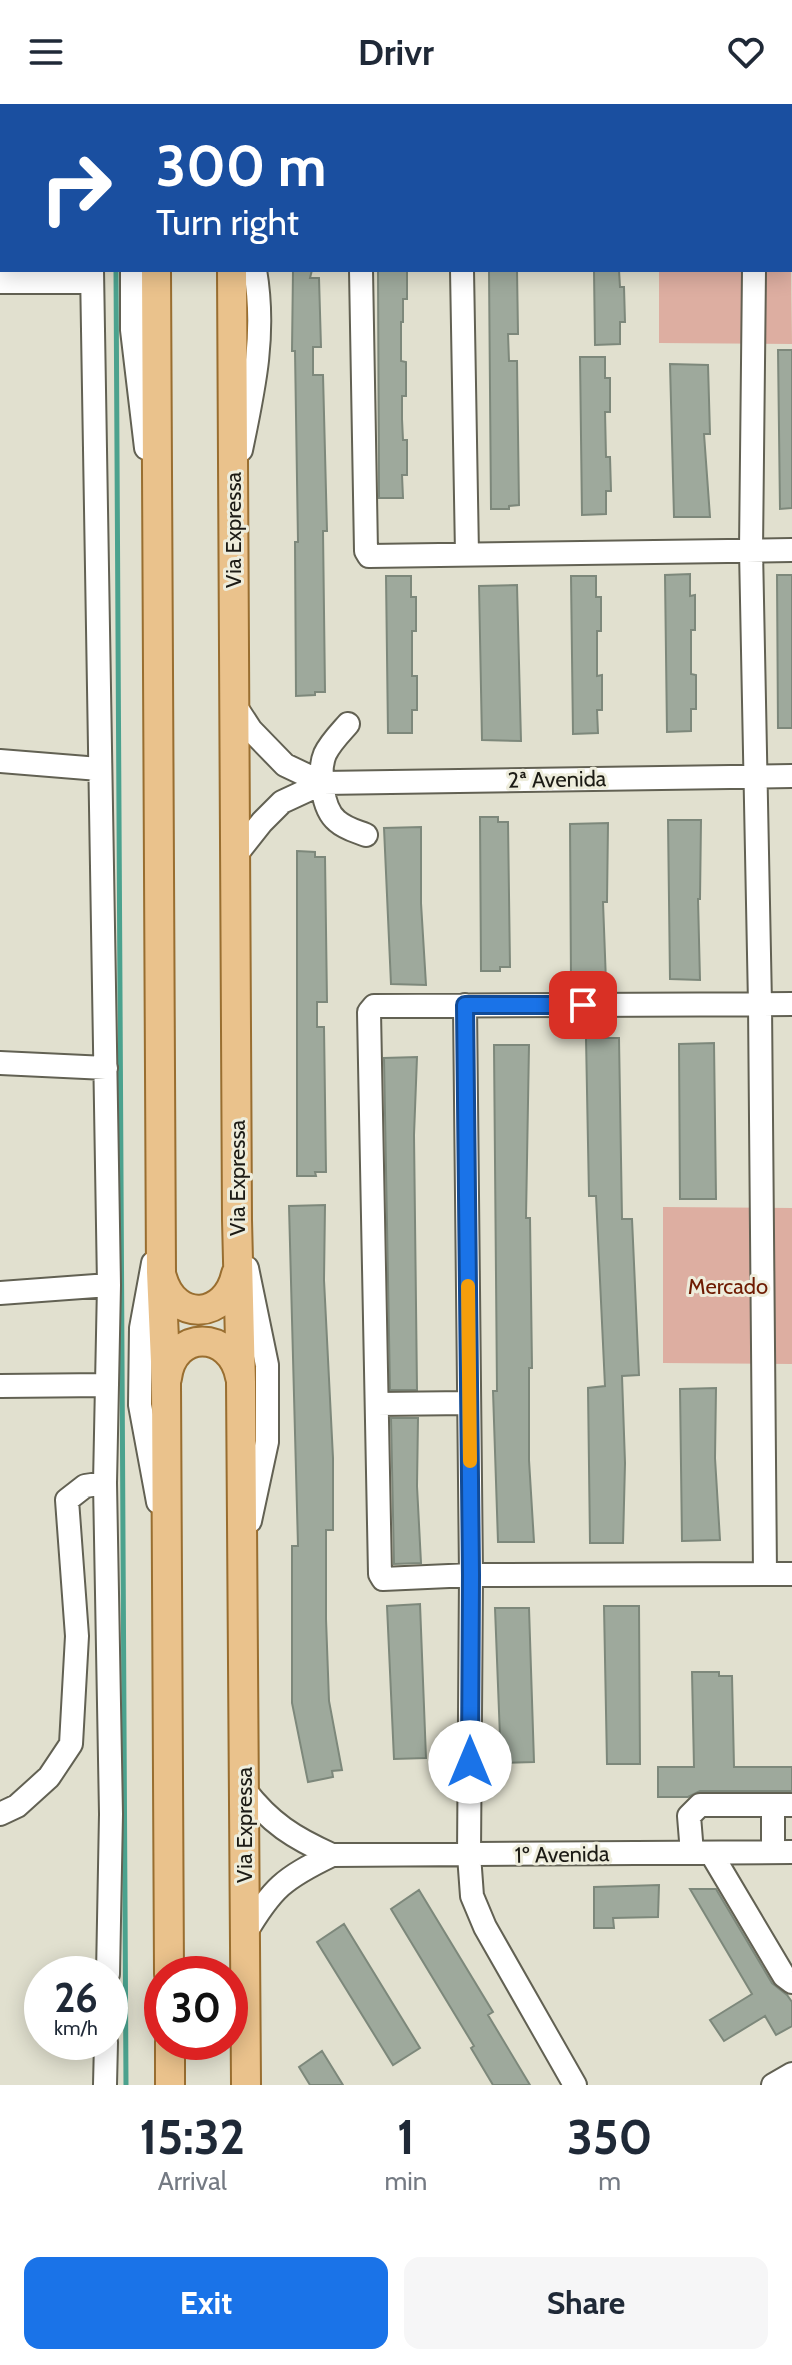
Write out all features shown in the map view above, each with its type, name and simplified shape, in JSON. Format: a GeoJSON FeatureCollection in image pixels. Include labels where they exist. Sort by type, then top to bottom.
{"type":"FeatureCollection","features":[{"type":"Feature","properties":{"kind":"main road"},"geometry":{"type":"LineString","coordinates":[[156,272],[161,1272],[166,1384],[169,1956]]}},
{"type":"Feature","properties":{"kind":"main road","name":"Via Expressa"},"geometry":{"type":"LineString","coordinates":[[232,272],[237,1270],[243,1558],[246,2085]]}},
{"type":"Feature","properties":{"kind":"main road"},"geometry":{"type":"LineString","coordinates":[[161,1272],[174,1300],[190,1309],[203,1310],[225,1299],[232,1289],[237,1270]]}},
{"type":"Feature","properties":{"kind":"main road"},"geometry":{"type":"LineString","coordinates":[[166,1384],[169,1366],[175,1355],[183,1347],[199,1341],[211,1342],[227,1350],[237,1364],[241,1382]]}},
{"type":"Feature","properties":{"kind":"main road"},"geometry":{"type":"LineString","coordinates":[[170,2060],[170,2085]]}},
{"type":"Feature","properties":{"kind":"street"},"geometry":{"type":"LineString","coordinates":[[132,272],[132,330],[157,541]]}},
{"type":"Feature","properties":{"kind":"street"},"geometry":{"type":"LineString","coordinates":[[233,486],[259,367],[259,291],[255,272]]}},
{"type":"Feature","properties":{"kind":"street"},"geometry":{"type":"LineString","coordinates":[[361,272],[369,556],[792,550]]}},
{"type":"Feature","properties":{"kind":"street"},"geometry":{"type":"LineString","coordinates":[[462,272],[467,554]]}},
{"type":"Feature","properties":{"kind":"street"},"geometry":{"type":"LineString","coordinates":[[754,272],[751,550],[757,776],[765,1574]]}},
{"type":"Feature","properties":{"kind":"street"},"geometry":{"type":"LineString","coordinates":[[0,282],[92,276],[109,1285],[105,1483],[111,1814],[108,1956]]}},
{"type":"Feature","properties":{"kind":"street"},"geometry":{"type":"LineString","coordinates":[[234,704],[251,730],[285,765],[323,783]]}},
{"type":"Feature","properties":{"kind":"street"},"geometry":{"type":"LineString","coordinates":[[348,724],[323,757],[323,783],[327,805],[334,819],[366,835]]}},
{"type":"Feature","properties":{"kind":"street"},"geometry":{"type":"LineString","coordinates":[[0,761],[99,769]]}},
{"type":"Feature","properties":{"kind":"street","name":"2ª Avenida"},"geometry":{"type":"LineString","coordinates":[[323,783],[792,776]]}},
{"type":"Feature","properties":{"kind":"street"},"geometry":{"type":"LineString","coordinates":[[235,856],[282,802],[323,783]]}},
{"type":"Feature","properties":{"kind":"street"},"geometry":{"type":"LineString","coordinates":[[792,1004],[374,1006],[369,1012],[380,1574],[388,1580],[471,1575],[792,1574]]}},
{"type":"Feature","properties":{"kind":"street"},"geometry":{"type":"LineString","coordinates":[[465,1005],[471,1575],[469,1855],[472,1896],[485,1927],[575,2085]]}},
{"type":"Feature","properties":{"kind":"street"},"geometry":{"type":"LineString","coordinates":[[0,1063],[106,1068]]}},
{"type":"Feature","properties":{"kind":"street"},"geometry":{"type":"LineString","coordinates":[[161,1218],[141,1328],[140,1405],[167,1552]]}},
{"type":"Feature","properties":{"kind":"street"},"geometry":{"type":"LineString","coordinates":[[237,1220],[267,1365],[267,1442],[243,1558]]}},
{"type":"Feature","properties":{"kind":"street"},"geometry":{"type":"LineString","coordinates":[[0,1293],[109,1285]]}},
{"type":"Feature","properties":{"kind":"street"},"geometry":{"type":"LineString","coordinates":[[0,1386],[107,1385]]}},
{"type":"Feature","properties":{"kind":"street"},"geometry":{"type":"LineString","coordinates":[[377,1404],[469,1403]]}},
{"type":"Feature","properties":{"kind":"street"},"geometry":{"type":"LineString","coordinates":[[0,1814],[17,1806],[49,1777],[71,1744],[77,1636],[67,1500],[85,1486],[105,1483]]}},
{"type":"Feature","properties":{"kind":"street"},"geometry":{"type":"LineString","coordinates":[[244,1789],[274,1824],[332,1855]]}},
{"type":"Feature","properties":{"kind":"street"},"geometry":{"type":"LineString","coordinates":[[783,1852],[783,1805],[700,1805],[689,1816],[702,1853],[784,1976],[792,1982]]}},
{"type":"Feature","properties":{"kind":"street","name":"1º Avenida"},"geometry":{"type":"LineString","coordinates":[[332,1855],[783,1852]]}},
{"type":"Feature","properties":{"kind":"street"},"geometry":{"type":"LineString","coordinates":[[245,1934],[265,1899],[283,1881],[332,1855]]}},
{"type":"Feature","properties":{"kind":"street"},"geometry":{"type":"LineString","coordinates":[[105,2085],[106,2060]]}},
{"type":"Feature","properties":{"kind":"street"},"geometry":{"type":"LineString","coordinates":[[773,2085],[792,2074]]}},
{"type":"Feature","properties":{"kind":"green space"},"geometry":{"type":"Polygon","coordinates":[[[659,272],[791,272],[792,344],[659,343],[659,272]]]}},
{"type":"Feature","properties":{"kind":"green space","name":"Mercado"},"geometry":{"type":"Polygon","coordinates":[[[663,1207],[792,1208],[792,1364],[663,1363],[663,1207]]]}},
{"type":"Feature","properties":{"kind":"building"},"geometry":{"type":"Polygon","coordinates":[[[293,272],[312,272],[310,278],[319,278],[321,347],[313,347],[313,375],[323,375],[327,531],[323,531],[325,692],[296,696],[295,542],[298,542],[295,351],[292,351],[293,272]]]}},
{"type":"Feature","properties":{"kind":"building"},"geometry":{"type":"Polygon","coordinates":[[[378,272],[407,272],[407,299],[403,299],[401,322],[401,361],[406,362],[406,396],[402,396],[407,475],[402,475],[403,498],[379,498],[378,272]]]}},
{"type":"Feature","properties":{"kind":"building"},"geometry":{"type":"Polygon","coordinates":[[[489,272],[517,272],[518,334],[508,334],[509,361],[517,361],[519,505],[509,506],[509,509],[491,509],[489,272]]]}},
{"type":"Feature","properties":{"kind":"building"},"geometry":{"type":"Polygon","coordinates":[[[594,272],[619,272],[620,287],[624,287],[625,322],[620,322],[620,344],[595,345],[594,272]]]}},
{"type":"Feature","properties":{"kind":"building"},"geometry":{"type":"Polygon","coordinates":[[[778,350],[792,350],[792,508],[780,509],[778,350]]]}},
{"type":"Feature","properties":{"kind":"building"},"geometry":{"type":"Polygon","coordinates":[[[580,357],[605,357],[605,378],[610,378],[610,412],[605,412],[606,457],[610,457],[611,491],[606,491],[606,514],[582,515],[580,357]]]}},
{"type":"Feature","properties":{"kind":"building"},"geometry":{"type":"Polygon","coordinates":[[[670,364],[708,365],[710,434],[704,434],[710,517],[674,517],[670,364]]]}},
{"type":"Feature","properties":{"kind":"building"},"geometry":{"type":"Polygon","coordinates":[[[690,574],[690,596],[695,595],[691,674],[696,675],[696,709],[691,709],[691,731],[667,732],[665,575],[690,574]]]}},
{"type":"Feature","properties":{"kind":"building"},"geometry":{"type":"Polygon","coordinates":[[[777,575],[792,575],[792,728],[778,728],[777,575]]]}},
{"type":"Feature","properties":{"kind":"building"},"geometry":{"type":"Polygon","coordinates":[[[386,576],[411,576],[411,597],[416,597],[412,676],[417,676],[417,710],[412,710],[412,733],[388,733],[386,576]]]}},
{"type":"Feature","properties":{"kind":"building"},"geometry":{"type":"Polygon","coordinates":[[[571,576],[596,576],[596,597],[601,597],[597,676],[602,675],[602,710],[597,710],[598,733],[573,734],[571,576]]]}},
{"type":"Feature","properties":{"kind":"building"},"geometry":{"type":"Polygon","coordinates":[[[517,585],[521,741],[482,740],[479,586],[517,585]]]}},
{"type":"Feature","properties":{"kind":"building"},"geometry":{"type":"Polygon","coordinates":[[[480,817],[498,817],[498,822],[508,822],[510,967],[500,967],[500,971],[481,971],[480,817]]]}},
{"type":"Feature","properties":{"kind":"building"},"geometry":{"type":"Polygon","coordinates":[[[668,820],[701,820],[698,899],[700,980],[670,979],[668,820]]]}},
{"type":"Feature","properties":{"kind":"building"},"geometry":{"type":"Polygon","coordinates":[[[608,823],[607,902],[603,902],[606,982],[571,980],[570,824],[608,823]]]}},
{"type":"Feature","properties":{"kind":"building"},"geometry":{"type":"Polygon","coordinates":[[[421,827],[421,903],[426,985],[391,984],[384,828],[421,827]]]}},
{"type":"Feature","properties":{"kind":"building"},"geometry":{"type":"Polygon","coordinates":[[[297,851],[315,852],[315,857],[325,857],[327,1002],[317,1002],[317,1027],[324,1027],[326,1172],[315,1172],[316,1176],[297,1176],[297,851]]]}},
{"type":"Feature","properties":{"kind":"building"},"geometry":{"type":"Polygon","coordinates":[[[586,1038],[619,1038],[622,1219],[632,1219],[639,1375],[622,1376],[625,1463],[623,1543],[590,1543],[588,1388],[605,1386],[596,1196],[589,1196],[586,1038]]]}},
{"type":"Feature","properties":{"kind":"building"},"geometry":{"type":"Polygon","coordinates":[[[714,1043],[716,1199],[680,1199],[679,1044],[714,1043]]]}},
{"type":"Feature","properties":{"kind":"building"},"geometry":{"type":"Polygon","coordinates":[[[494,1045],[529,1045],[526,1218],[530,1218],[532,1368],[529,1368],[529,1460],[534,1542],[498,1542],[493,1391],[497,1391],[494,1045]]]}},
{"type":"Feature","properties":{"kind":"building"},"geometry":{"type":"Polygon","coordinates":[[[417,1057],[414,1135],[417,1390],[390,1390],[384,1058],[417,1057]]]}},
{"type":"Feature","properties":{"kind":"building"},"geometry":{"type":"Polygon","coordinates":[[[325,1205],[324,1280],[333,1458],[333,1530],[326,1530],[326,1619],[329,1701],[342,1770],[332,1771],[333,1777],[308,1782],[292,1703],[292,1546],[298,1546],[289,1206],[325,1205]]]}},
{"type":"Feature","properties":{"kind":"building"},"geometry":{"type":"Polygon","coordinates":[[[716,1388],[715,1458],[720,1540],[682,1541],[680,1389],[716,1388]]]}},
{"type":"Feature","properties":{"kind":"building"},"geometry":{"type":"Polygon","coordinates":[[[391,1418],[418,1418],[417,1486],[421,1563],[394,1564],[391,1418]]]}},
{"type":"Feature","properties":{"kind":"building"},"geometry":{"type":"Polygon","coordinates":[[[420,1604],[426,1758],[394,1759],[387,1606],[420,1604]]]}},
{"type":"Feature","properties":{"kind":"building"},"geometry":{"type":"Polygon","coordinates":[[[604,1606],[639,1606],[640,1764],[607,1764],[604,1606]]]}},
{"type":"Feature","properties":{"kind":"building"},"geometry":{"type":"Polygon","coordinates":[[[495,1608],[529,1608],[534,1762],[501,1763],[495,1608]]]}},
{"type":"Feature","properties":{"kind":"building"},"geometry":{"type":"Polygon","coordinates":[[[692,1672],[719,1672],[719,1676],[732,1676],[734,1767],[792,1767],[792,1791],[700,1791],[688,1797],[658,1797],[658,1767],[694,1767],[692,1672]]]}},
{"type":"Feature","properties":{"kind":"building"},"geometry":{"type":"Polygon","coordinates":[[[659,1885],[658,1917],[613,1918],[614,1928],[594,1928],[594,1887],[659,1885]]]}},
{"type":"Feature","properties":{"kind":"building"},"geometry":{"type":"Polygon","coordinates":[[[690,1889],[716,1889],[772,1983],[792,2002],[792,2026],[776,2035],[765,2016],[724,2041],[710,2020],[752,1994],[690,1889]]]}},
{"type":"Feature","properties":{"kind":"building"},"geometry":{"type":"Polygon","coordinates":[[[419,1890],[493,2012],[488,2015],[530,2085],[493,2085],[471,2048],[474,2046],[391,1909],[419,1890]]]}},
{"type":"Feature","properties":{"kind":"building"},"geometry":{"type":"Polygon","coordinates":[[[344,1924],[420,2048],[393,2065],[317,1942],[344,1924]]]}},
{"type":"Feature","properties":{"kind":"building"},"geometry":{"type":"Polygon","coordinates":[[[322,2051],[343,2085],[310,2085],[299,2067],[322,2051]]]}},
{"type":"Feature","properties":{"kind":"waterway"},"geometry":{"type":"LineString","coordinates":[[116,272],[126,2085]]}},
{"type":"Feature","properties":{"kind":"slow traffic"},"geometry":{"type":"LineString","coordinates":[[468,1286],[470,1461]]}},
{"type":"Feature","properties":{"kind":"route"},"geometry":{"type":"LineString","coordinates":[[470,1762],[465,1005],[583,1005]]}}]}
